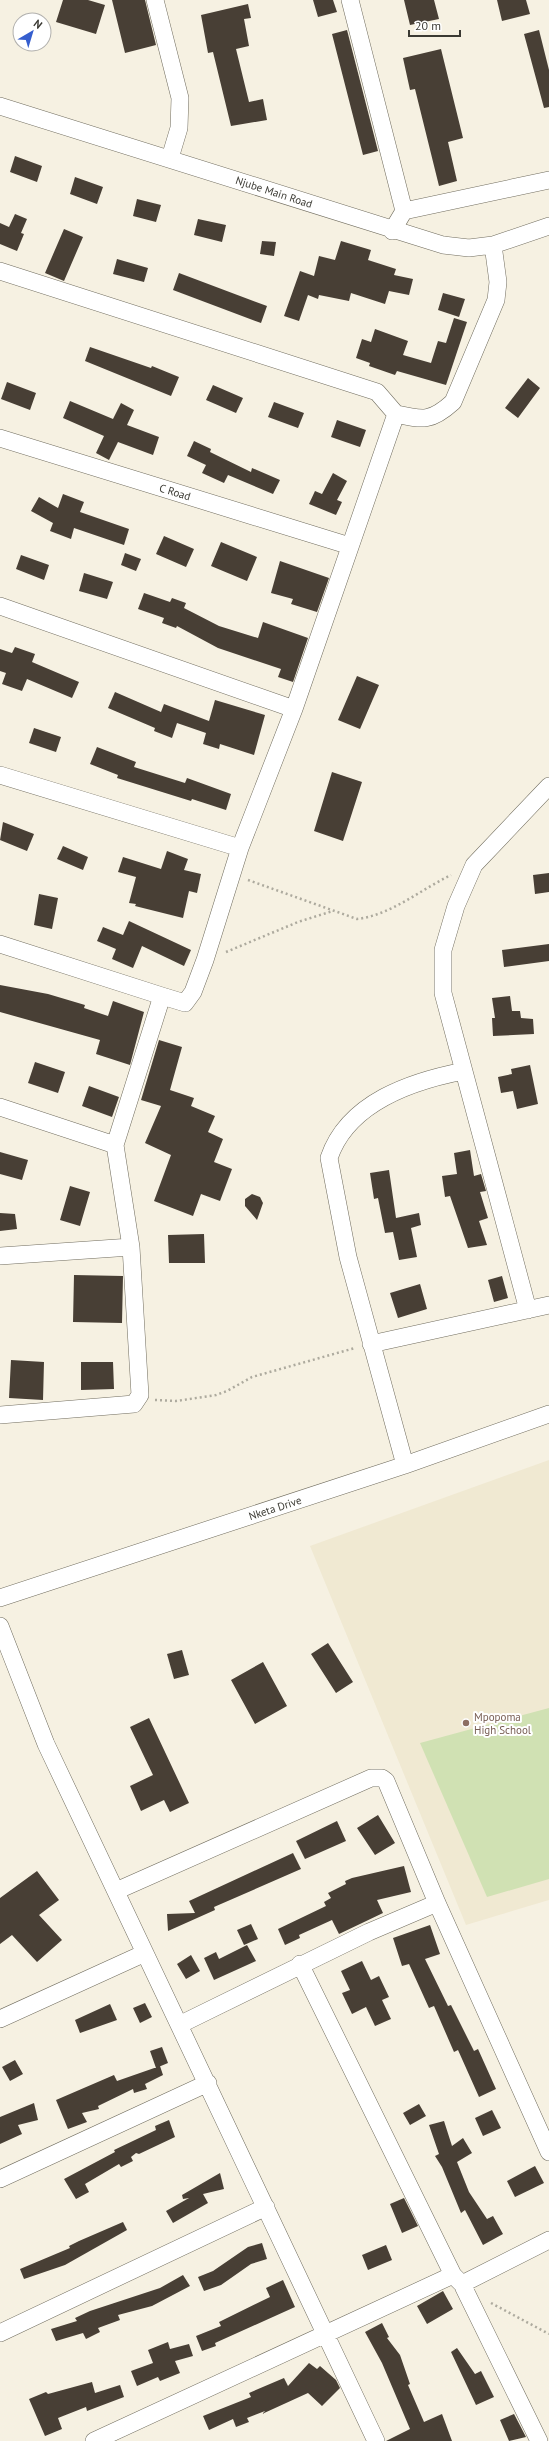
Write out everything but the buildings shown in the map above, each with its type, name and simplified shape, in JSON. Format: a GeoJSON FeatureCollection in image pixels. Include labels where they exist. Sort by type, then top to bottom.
{"type":"FeatureCollection","features":[{"type":"Feature","properties":{"kind":"street"},"geometry":{"type":"LineString","coordinates":[[155,0],[180,98],[179,128],[170,158]]}},
{"type":"Feature","properties":{"kind":"street"},"geometry":{"type":"LineString","coordinates":[[350,0],[404,211],[392,231]]}},
{"type":"Feature","properties":{"kind":"street","name":"Njube Main Road"},"geometry":{"type":"LineString","coordinates":[[0,106],[170,158],[392,231],[443,245],[469,248],[493,245],[549,226]]}},
{"type":"Feature","properties":{"kind":"street"},"geometry":{"type":"LineString","coordinates":[[404,211],[549,180]]}},
{"type":"Feature","properties":{"kind":"street"},"geometry":{"type":"LineString","coordinates":[[0,271],[377,392],[396,414],[424,420],[441,413],[453,402],[496,300],[498,282],[493,245]]}},
{"type":"Feature","properties":{"kind":"street"},"geometry":{"type":"LineString","coordinates":[[0,944],[185,1003],[193,992],[205,960],[240,848],[294,708],[396,414]]}},
{"type":"Feature","properties":{"kind":"street","name":"C Road"},"geometry":{"type":"LineString","coordinates":[[0,438],[350,546]]}},
{"type":"Feature","properties":{"kind":"street"},"geometry":{"type":"LineString","coordinates":[[0,606],[294,708]]}},
{"type":"Feature","properties":{"kind":"street"},"geometry":{"type":"LineString","coordinates":[[0,774],[240,848]]}},
{"type":"Feature","properties":{"kind":"street"},"geometry":{"type":"LineString","coordinates":[[528,1310],[443,993],[441,972],[443,950],[456,906],[474,865],[546,795]]}},
{"type":"Feature","properties":{"kind":"street"},"geometry":{"type":"LineString","coordinates":[[0,1415],[134,1404],[139,1400],[140,1395],[131,1247],[115,1145],[162,996]]}},
{"type":"Feature","properties":{"kind":"street"},"geometry":{"type":"LineString","coordinates":[[405,1465],[348,1257],[329,1158],[334,1144],[344,1132],[378,1100],[429,1078],[464,1071]]}},
{"type":"Feature","properties":{"kind":"street"},"geometry":{"type":"LineString","coordinates":[[0,1107],[115,1145]]}},
{"type":"Feature","properties":{"kind":"street"},"geometry":{"type":"LineString","coordinates":[[0,1256],[131,1247]]}},
{"type":"Feature","properties":{"kind":"street"},"geometry":{"type":"LineString","coordinates":[[371,1344],[549,1305]]}},
{"type":"Feature","properties":{"kind":"street","name":"Nketa Drive"},"geometry":{"type":"LineString","coordinates":[[0,1598],[405,1465],[549,1414]]}},
{"type":"Feature","properties":{"kind":"street"},"geometry":{"type":"LineString","coordinates":[[0,1626],[46,1744],[208,2083],[376,2441]]}},
{"type":"Feature","properties":{"kind":"street"},"geometry":{"type":"LineString","coordinates":[[116,1891],[377,1777],[386,1781],[437,1903],[549,2152]]}},
{"type":"Feature","properties":{"kind":"street"},"geometry":{"type":"LineString","coordinates":[[179,2025],[300,1964],[437,1903]]}},
{"type":"Feature","properties":{"kind":"street"},"geometry":{"type":"LineString","coordinates":[[0,2020],[145,1953]]}},
{"type":"Feature","properties":{"kind":"street"},"geometry":{"type":"LineString","coordinates":[[300,1964],[539,2441]]}},
{"type":"Feature","properties":{"kind":"street"},"geometry":{"type":"LineString","coordinates":[[0,2179],[208,2083]]}},
{"type":"Feature","properties":{"kind":"street"},"geometry":{"type":"LineString","coordinates":[[0,2333],[266,2207]]}},
{"type":"Feature","properties":{"kind":"street"},"geometry":{"type":"LineString","coordinates":[[94,2441],[325,2332],[461,2283],[549,2240]]}},
{"type":"Feature","properties":{"kind":"path"},"geometry":{"type":"LineString","coordinates":[[232,874],[357,919],[372,917],[450,875],[474,865]]}},
{"type":"Feature","properties":{"kind":"path"},"geometry":{"type":"LineString","coordinates":[[205,960],[269,933],[333,911]]}},
{"type":"Feature","properties":{"kind":"path"},"geometry":{"type":"LineString","coordinates":[[139,1400],[176,1401],[216,1395],[227,1391],[252,1377],[371,1344]]}},
{"type":"Feature","properties":{"kind":"path"},"geometry":{"type":"LineString","coordinates":[[461,2283],[549,2334]]}},
{"type":"Feature","properties":{"kind":"shaded area","name":"Mpopoma High School"},"geometry":{"type":"Polygon","coordinates":[[[549,1460],[549,1900],[466,1925],[310,1546],[549,1460]]]}},
{"type":"Feature","properties":{"kind":"green space"},"geometry":{"type":"Polygon","coordinates":[[[549,1708],[549,1879],[487,1897],[420,1743],[549,1708]]]}},
{"type":"Feature","properties":{"kind":"place","name":"Mpopoma High School"},"geometry":{"type":"Point","coordinates":[466,1723]}}]}
